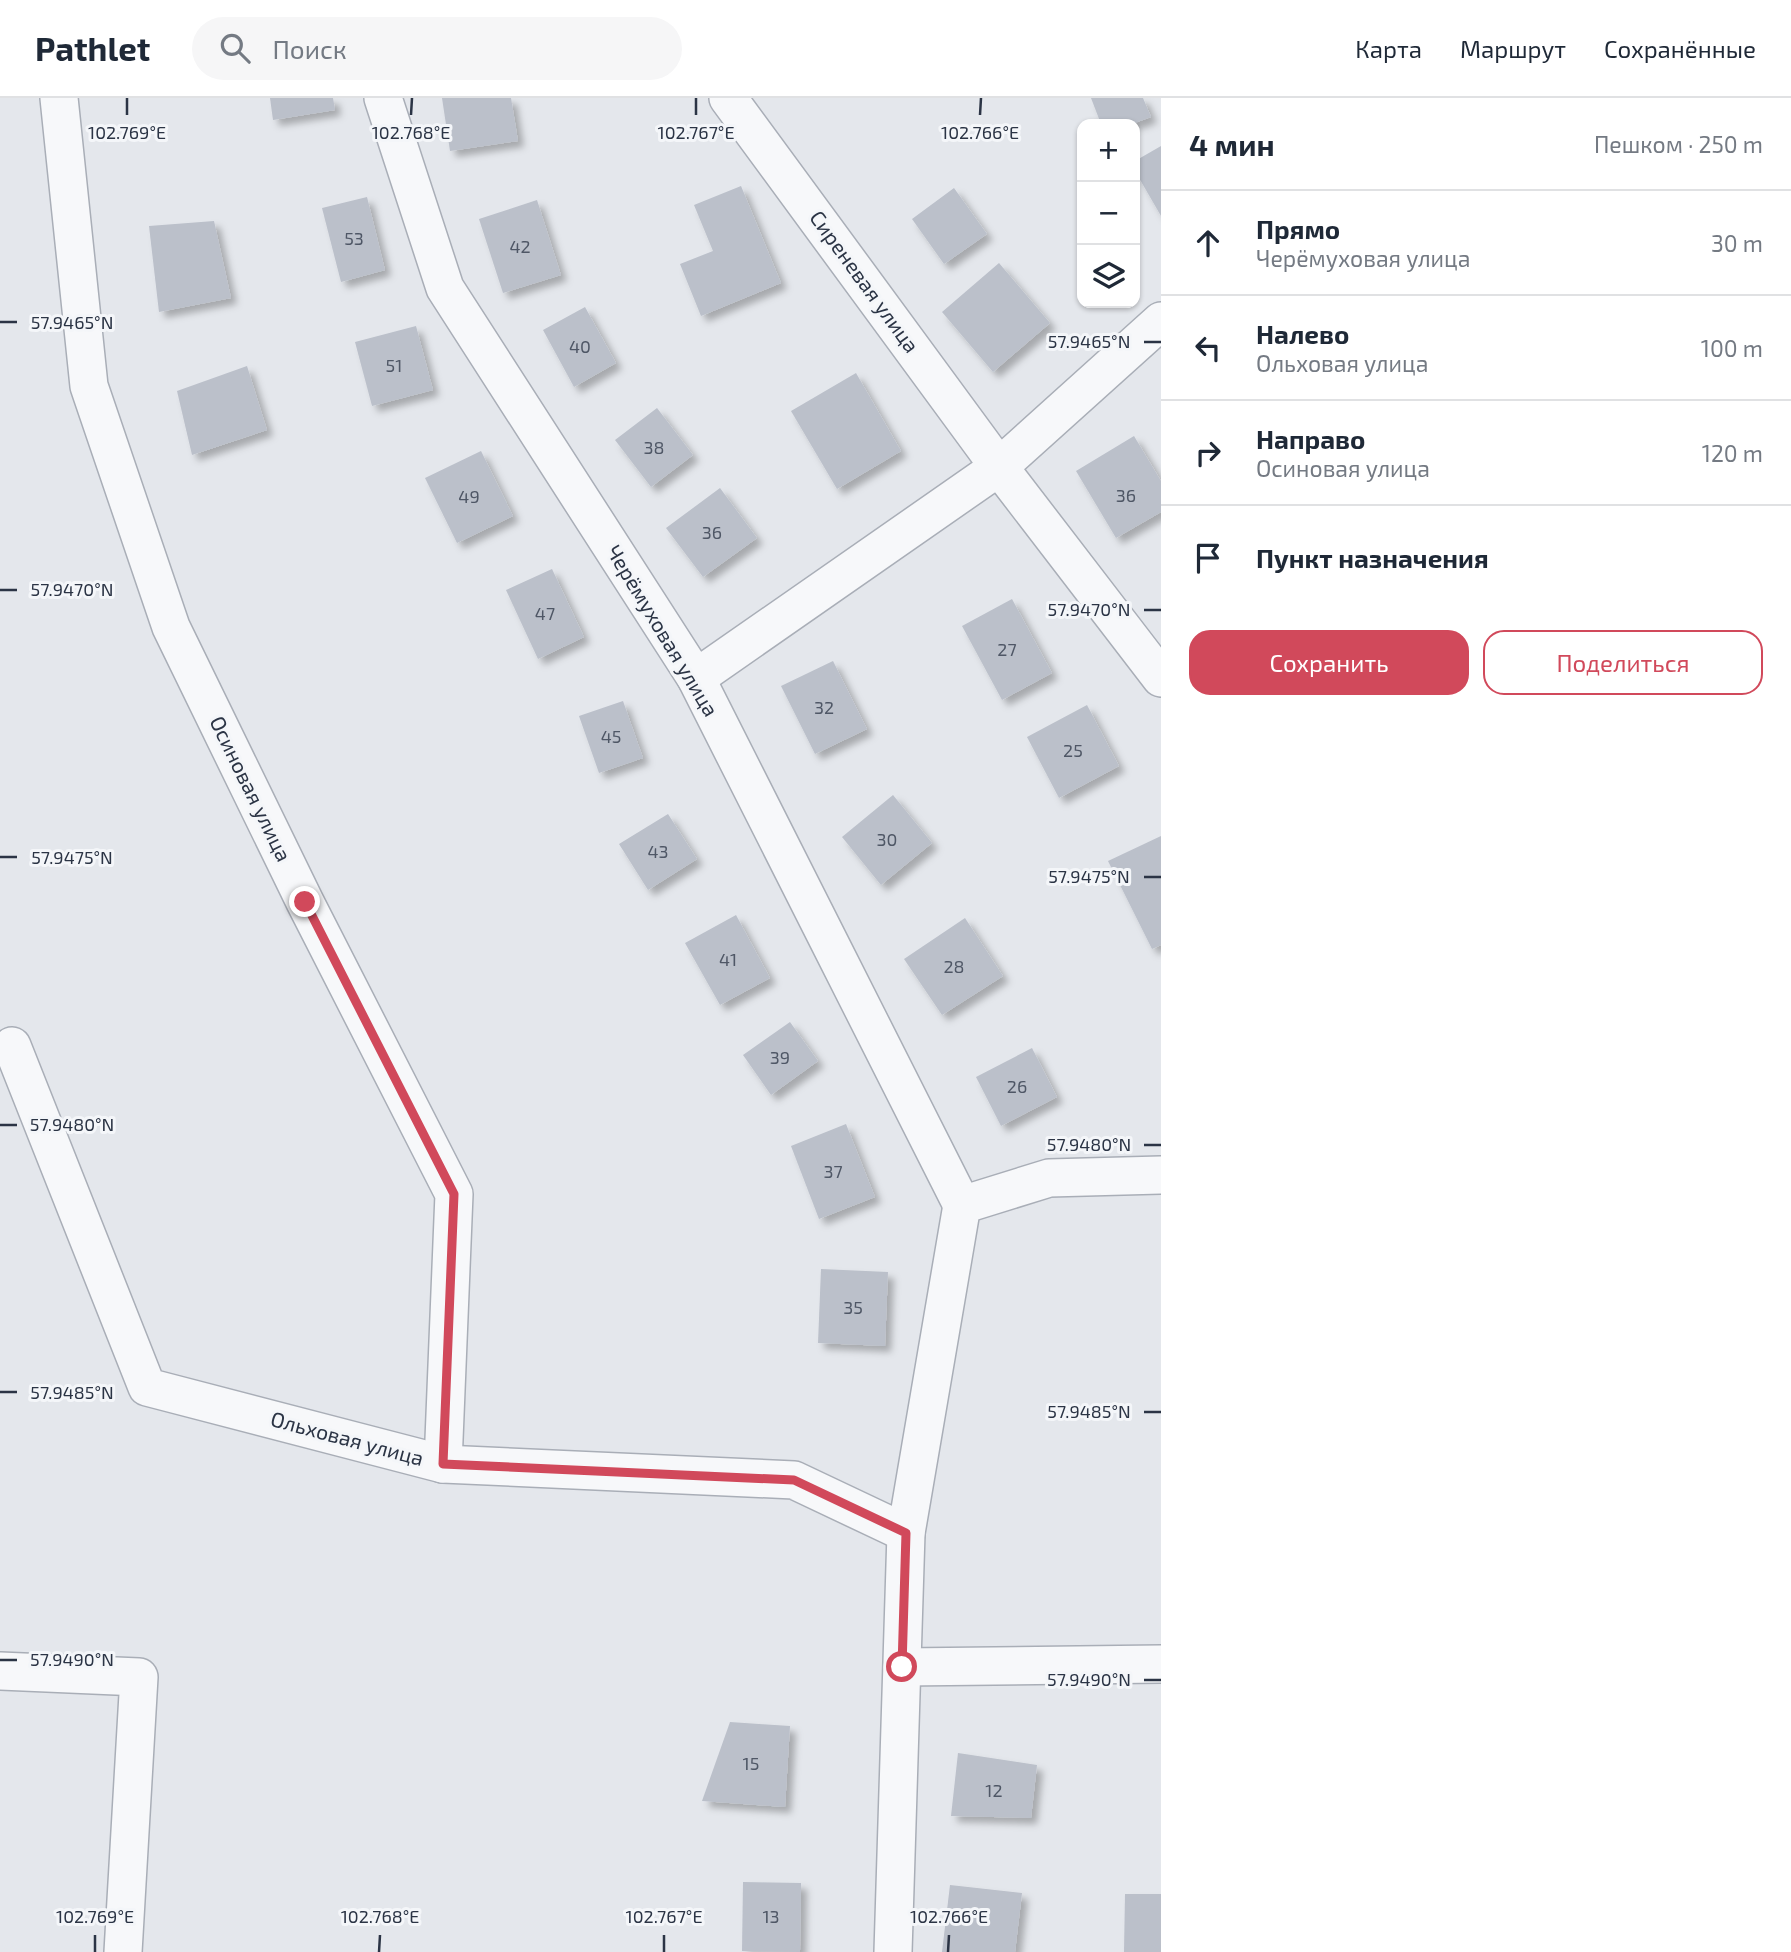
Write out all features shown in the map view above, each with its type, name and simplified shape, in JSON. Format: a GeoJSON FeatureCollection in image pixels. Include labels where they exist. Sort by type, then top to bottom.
{"type":"FeatureCollection","features":[{"type":"Feature","properties":{"kind":"street","name":"Осиновая улица"},"geometry":{"type":"LineString","coordinates":[[59,98],[89,386],[171,627],[305,902],[454,1194],[443,1464]]}},
{"type":"Feature","properties":{"kind":"street","name":"Черёмуховая улица"},"geometry":{"type":"LineString","coordinates":[[383,98],[446,288],[696,678],[962,1205]]}},
{"type":"Feature","properties":{"kind":"street","name":"Сиреневая улица"},"geometry":{"type":"LineString","coordinates":[[728,98],[999,467],[1161,678]]}},
{"type":"Feature","properties":{"kind":"street"},"geometry":{"type":"LineString","coordinates":[[696,678],[999,467],[1161,321]]}},
{"type":"Feature","properties":{"kind":"street","name":"Ольховая улица"},"geometry":{"type":"LineString","coordinates":[[12,1046],[147,1387],[443,1464],[794,1480],[906,1533]]}},
{"type":"Feature","properties":{"kind":"street"},"geometry":{"type":"LineString","coordinates":[[893,1952],[906,1533],[962,1205],[1049,1178],[1161,1175]]}},
{"type":"Feature","properties":{"kind":"street"},"geometry":{"type":"LineString","coordinates":[[902,1667],[1161,1664]]}},
{"type":"Feature","properties":{"kind":"street"},"geometry":{"type":"LineString","coordinates":[[0,1671],[139,1676],[123,1952]]}},
{"type":"Feature","properties":{"kind":"building"},"geometry":{"type":"Polygon","coordinates":[[[270,98],[333,98],[335,110],[273,120],[270,98]]]}},
{"type":"Feature","properties":{"kind":"building"},"geometry":{"type":"Polygon","coordinates":[[[442,98],[511,98],[518,141],[450,151],[442,98]]]}},
{"type":"Feature","properties":{"kind":"building"},"geometry":{"type":"Polygon","coordinates":[[[1091,98],[1143,98],[1151,117],[1140,121],[1099,119],[1091,98]]]}},
{"type":"Feature","properties":{"kind":"building"},"geometry":{"type":"Polygon","coordinates":[[[1161,146],[1161,216],[1140,180],[1140,158],[1161,146]]]}},
{"type":"Feature","properties":{"kind":"building"},"geometry":{"type":"Polygon","coordinates":[[[741,186],[781,283],[701,316],[680,264],[713,251],[694,205],[741,186]]]}},
{"type":"Feature","properties":{"kind":"building"},"geometry":{"type":"Polygon","coordinates":[[[954,188],[987,234],[944,264],[912,219],[954,188]]]}},
{"type":"Feature","properties":{"kind":"building"},"geometry":{"type":"Polygon","coordinates":[[[367,197],[385,270],[341,282],[322,208],[367,197]]]}},
{"type":"Feature","properties":{"kind":"building"},"geometry":{"type":"Polygon","coordinates":[[[537,200],[561,275],[503,293],[479,219],[537,200]]]}},
{"type":"Feature","properties":{"kind":"building"},"geometry":{"type":"Polygon","coordinates":[[[214,221],[231,298],[159,312],[149,226],[214,221]]]}},
{"type":"Feature","properties":{"kind":"building"},"geometry":{"type":"Polygon","coordinates":[[[999,263],[1050,323],[993,372],[942,312],[999,263]]]}},
{"type":"Feature","properties":{"kind":"building"},"geometry":{"type":"Polygon","coordinates":[[[585,307],[616,363],[574,387],[543,330],[585,307]]]}},
{"type":"Feature","properties":{"kind":"building"},"geometry":{"type":"Polygon","coordinates":[[[416,326],[433,390],[372,406],[355,342],[416,326]]]}},
{"type":"Feature","properties":{"kind":"building"},"geometry":{"type":"Polygon","coordinates":[[[247,366],[267,430],[192,455],[177,391],[247,366]]]}},
{"type":"Feature","properties":{"kind":"building"},"geometry":{"type":"Polygon","coordinates":[[[856,373],[901,451],[837,489],[791,411],[856,373]]]}},
{"type":"Feature","properties":{"kind":"building"},"geometry":{"type":"Polygon","coordinates":[[[657,408],[693,455],[651,487],[615,440],[657,408]]]}},
{"type":"Feature","properties":{"kind":"building"},"geometry":{"type":"Polygon","coordinates":[[[1134,436],[1161,481],[1161,512],[1116,538],[1076,471],[1134,436]]]}},
{"type":"Feature","properties":{"kind":"building"},"geometry":{"type":"Polygon","coordinates":[[[481,451],[513,516],[457,543],[425,478],[481,451]]]}},
{"type":"Feature","properties":{"kind":"building"},"geometry":{"type":"Polygon","coordinates":[[[720,488],[757,538],[703,577],[666,528],[720,488]]]}},
{"type":"Feature","properties":{"kind":"building"},"geometry":{"type":"Polygon","coordinates":[[[552,569],[584,637],[538,659],[506,590],[552,569]]]}},
{"type":"Feature","properties":{"kind":"building"},"geometry":{"type":"Polygon","coordinates":[[[1012,599],[1052,673],[1002,700],[962,626],[1012,599]]]}},
{"type":"Feature","properties":{"kind":"building"},"geometry":{"type":"Polygon","coordinates":[[[833,661],[867,729],[815,754],[781,686],[833,661]]]}},
{"type":"Feature","properties":{"kind":"building"},"geometry":{"type":"Polygon","coordinates":[[[623,701],[643,758],[599,773],[579,716],[623,701]]]}},
{"type":"Feature","properties":{"kind":"building"},"geometry":{"type":"Polygon","coordinates":[[[1087,705],[1119,766],[1059,798],[1027,737],[1087,705]]]}},
{"type":"Feature","properties":{"kind":"building"},"geometry":{"type":"Polygon","coordinates":[[[893,795],[932,843],[881,885],[842,837],[893,795]]]}},
{"type":"Feature","properties":{"kind":"building"},"geometry":{"type":"Polygon","coordinates":[[[668,814],[697,859],[648,890],[619,844],[668,814]]]}},
{"type":"Feature","properties":{"kind":"building"},"geometry":{"type":"Polygon","coordinates":[[[1161,836],[1161,945],[1152,949],[1108,861],[1161,836]]]}},
{"type":"Feature","properties":{"kind":"building"},"geometry":{"type":"Polygon","coordinates":[[[736,915],[770,978],[720,1005],[685,943],[736,915]]]}},
{"type":"Feature","properties":{"kind":"building"},"geometry":{"type":"Polygon","coordinates":[[[965,918],[1003,976],[942,1015],[904,959],[965,918]]]}},
{"type":"Feature","properties":{"kind":"building"},"geometry":{"type":"Polygon","coordinates":[[[790,1022],[818,1061],[771,1095],[743,1055],[790,1022]]]}},
{"type":"Feature","properties":{"kind":"building"},"geometry":{"type":"Polygon","coordinates":[[[1032,1048],[1057,1097],[1001,1126],[976,1077],[1032,1048]]]}},
{"type":"Feature","properties":{"kind":"building"},"geometry":{"type":"Polygon","coordinates":[[[846,1124],[875,1197],[819,1219],[791,1146],[846,1124]]]}},
{"type":"Feature","properties":{"kind":"building"},"geometry":{"type":"Polygon","coordinates":[[[821,1269],[888,1272],[885,1346],[818,1343],[821,1269]]]}},
{"type":"Feature","properties":{"kind":"building"},"geometry":{"type":"Polygon","coordinates":[[[730,1722],[790,1726],[785,1807],[702,1801],[730,1722]]]}},
{"type":"Feature","properties":{"kind":"building"},"geometry":{"type":"Polygon","coordinates":[[[958,1753],[1037,1765],[1031,1818],[951,1816],[958,1753]]]}},
{"type":"Feature","properties":{"kind":"building"},"geometry":{"type":"Polygon","coordinates":[[[743,1882],[801,1883],[800,1952],[742,1951],[743,1882]]]}},
{"type":"Feature","properties":{"kind":"building"},"geometry":{"type":"Polygon","coordinates":[[[950,1885],[1022,1893],[1015,1952],[942,1952],[950,1885]]]}},
{"type":"Feature","properties":{"kind":"building"},"geometry":{"type":"Polygon","coordinates":[[[1125,1894],[1161,1894],[1161,1952],[1124,1952],[1125,1894]]]}},
{"type":"Feature","properties":{"kind":"route"},"geometry":{"type":"LineString","coordinates":[[305,902],[454,1194],[443,1464],[794,1480],[906,1533],[902,1667]]}}]}
